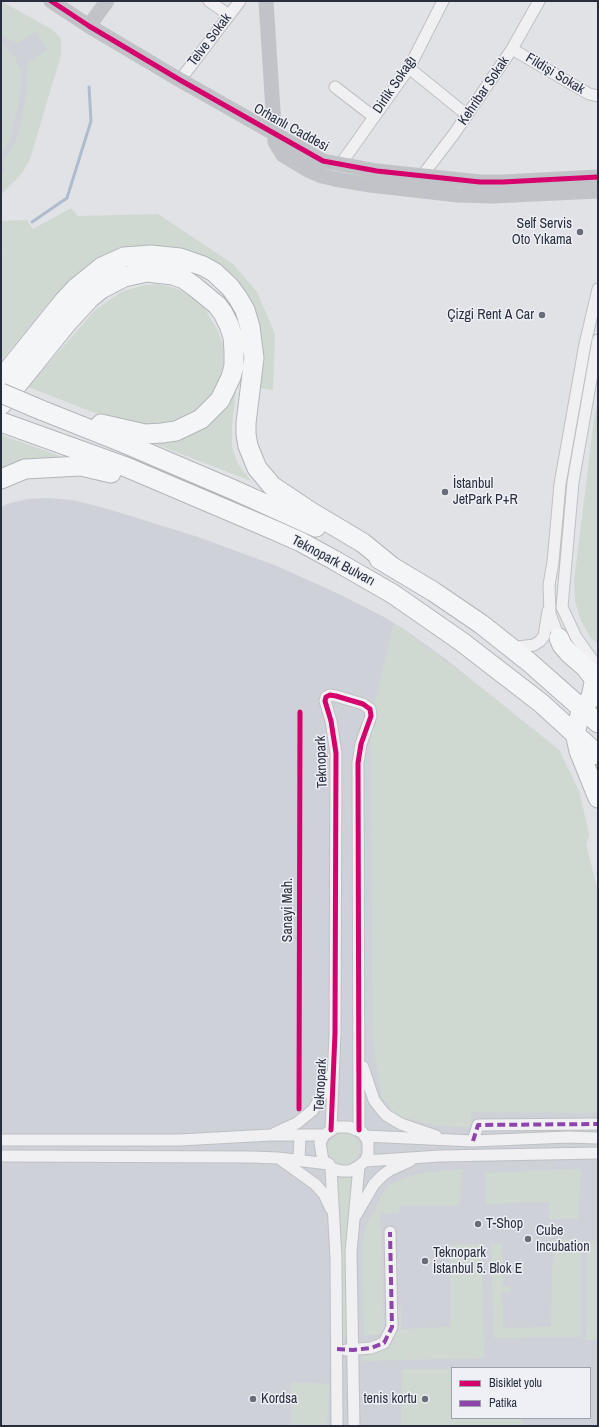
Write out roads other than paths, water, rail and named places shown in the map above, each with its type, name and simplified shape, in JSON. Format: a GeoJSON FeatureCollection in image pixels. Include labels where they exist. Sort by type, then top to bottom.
{"type":"FeatureCollection","features":[{"type":"Feature","properties":{"kind":"highway"},"geometry":{"type":"LineString","coordinates":[[1,379],[63,302],[76,288],[102,267],[124,257],[151,255],[180,258],[203,266],[214,272],[230,287],[245,310],[250,327],[254,358],[246,434],[248,446],[257,468],[272,486],[311,512],[363,543],[390,565]]}},
{"type":"Feature","properties":{"kind":"highway"},"geometry":{"type":"LineString","coordinates":[[1,394],[41,410],[145,434],[176,431],[201,419],[212,410],[220,400],[234,366],[233,337],[229,325],[217,305],[184,279],[173,275],[153,272],[124,277],[101,289],[79,309],[1,405]]}},
{"type":"Feature","properties":{"kind":"highway","name":"Teknopark Bulvarı"},"geometry":{"type":"LineString","coordinates":[[41,410],[124,443],[268,505],[390,565],[450,602],[511,648],[590,698],[598,723]]}},
{"type":"Feature","properties":{"kind":"highway","name":"Teknopark Bulvarı"},"geometry":{"type":"LineString","coordinates":[[1,422],[126,468],[301,542],[393,594],[479,655],[541,703],[598,755]]}},
{"type":"Feature","properties":{"kind":"highway"},"geometry":{"type":"LineString","coordinates":[[1,479],[25,469],[81,466],[98,469],[207,501]]}},
{"type":"Feature","properties":{"kind":"highway"},"geometry":{"type":"LineString","coordinates":[[559,638],[562,645],[585,667],[593,677],[594,683],[590,698],[575,733],[579,751],[598,798]]}},
{"type":"Feature","properties":{"kind":"street","name":"Orhanlı Caddesi"},"geometry":{"type":"LineString","coordinates":[[51,1],[69,6],[89,26],[180,80],[323,161],[376,171],[480,182],[598,177]]}},
{"type":"Feature","properties":{"kind":"street"},"geometry":{"type":"LineString","coordinates":[[89,26],[107,1]]}},
{"type":"Feature","properties":{"kind":"street"},"geometry":{"type":"LineString","coordinates":[[209,1],[230,15]]}},
{"type":"Feature","properties":{"kind":"street","name":"Telve Sokak"},"geometry":{"type":"LineString","coordinates":[[180,80],[240,1]]}},
{"type":"Feature","properties":{"kind":"street"},"geometry":{"type":"LineString","coordinates":[[266,1],[274,133]]}},
{"type":"Feature","properties":{"kind":"street","name":"Dirlik Sokağı"},"geometry":{"type":"LineString","coordinates":[[340,165],[409,68],[443,1]]}},
{"type":"Feature","properties":{"kind":"street","name":"Kehribar Sokak"},"geometry":{"type":"LineString","coordinates":[[422,176],[467,115],[512,49],[539,1]]}},
{"type":"Feature","properties":{"kind":"street","name":"Fildişi Sokak"},"geometry":{"type":"LineString","coordinates":[[512,49],[589,94],[598,96]]}},
{"type":"Feature","properties":{"kind":"street"},"geometry":{"type":"LineString","coordinates":[[409,68],[467,115]]}},
{"type":"Feature","properties":{"kind":"street"},"geometry":{"type":"LineString","coordinates":[[335,88],[374,117]]}},
{"type":"Feature","properties":{"kind":"street","name":"Orhanlı Caddesi"},"geometry":{"type":"LineString","coordinates":[[274,133],[275,142],[283,155],[308,170],[322,176],[335,179],[458,195],[493,196],[598,191]]}},
{"type":"Feature","properties":{"kind":"street"},"geometry":{"type":"LineString","coordinates":[[559,638],[550,614],[549,585],[553,562],[560,484],[585,344],[598,289]]}},
{"type":"Feature","properties":{"kind":"street"},"geometry":{"type":"LineString","coordinates":[[585,344],[597,344],[574,482],[562,607],[576,637],[598,668]]}},
{"type":"Feature","properties":{"kind":"street"},"geometry":{"type":"LineString","coordinates":[[560,484],[574,482]]}},
{"type":"Feature","properties":{"kind":"street"},"geometry":{"type":"LineString","coordinates":[[511,648],[534,644],[540,641],[544,636],[549,599]]}},
{"type":"Feature","properties":{"kind":"street","name":"Teknopark"},"geometry":{"type":"LineString","coordinates":[[327,1132],[334,1064],[335,1033],[336,753],[331,721],[325,700],[326,696],[330,695],[362,704],[370,709],[372,716],[361,744],[358,763],[358,941],[360,1055],[362,1133],[368,1141],[368,1155],[362,1163],[350,1171],[341,1171],[323,1161],[320,1152],[320,1143],[327,1132],[336,1126],[349,1126],[362,1133],[448,1140],[473,1141],[568,1137],[598,1138]]}},
{"type":"Feature","properties":{"kind":"street","name":"Teknopark"},"geometry":{"type":"LineString","coordinates":[[360,1055],[374,1100],[386,1115],[401,1124],[448,1140]]}},
{"type":"Feature","properties":{"kind":"street","name":"Teknopark"},"geometry":{"type":"LineString","coordinates":[[271,1135],[297,1123],[313,1110],[325,1090],[334,1064]]}},
{"type":"Feature","properties":{"kind":"street"},"geometry":{"type":"LineString","coordinates":[[473,1141],[478,1125],[598,1124]]}},
{"type":"Feature","properties":{"kind":"street","name":"Teknopark"},"geometry":{"type":"LineString","coordinates":[[1,1140],[179,1140],[300,1135],[327,1132]]}},
{"type":"Feature","properties":{"kind":"street"},"geometry":{"type":"LineString","coordinates":[[299,1160],[300,1135]]}},
{"type":"Feature","properties":{"kind":"street","name":"Teknopark"},"geometry":{"type":"LineString","coordinates":[[362,1163],[440,1156],[598,1153]]}},
{"type":"Feature","properties":{"kind":"street","name":"Teknopark"},"geometry":{"type":"LineString","coordinates":[[1,1156],[278,1158],[299,1160],[330,1166]]}},
{"type":"Feature","properties":{"kind":"street","name":"Teknopark"},"geometry":{"type":"LineString","coordinates":[[354,1217],[374,1184],[390,1170],[412,1161],[440,1156]]}},
{"type":"Feature","properties":{"kind":"street","name":"Teknopark"},"geometry":{"type":"LineString","coordinates":[[278,1158],[315,1184],[324,1194],[334,1217]]}},
{"type":"Feature","properties":{"kind":"street","name":"Teknopark"},"geometry":{"type":"LineString","coordinates":[[354,1426],[351,1252],[354,1217],[362,1163]]}},
{"type":"Feature","properties":{"kind":"street","name":"Teknopark"},"geometry":{"type":"LineString","coordinates":[[330,1166],[334,1217],[337,1426]]}},
{"type":"Feature","properties":{"kind":"street"},"geometry":{"type":"LineString","coordinates":[[337,1349],[353,1350],[371,1348],[384,1343],[392,1327],[390,1232]]}},
{"type":"Feature","properties":{"kind":"waterway"},"geometry":{"type":"LineString","coordinates":[[32,222],[67,198],[91,121],[89,87]]}},
{"type":"Feature","properties":{"kind":"place","name":"Self Servis Oto Yıkama"},"geometry":{"type":"Point","coordinates":[580,232]}},
{"type":"Feature","properties":{"kind":"place","name":"Çizgi Rent A Car"},"geometry":{"type":"Point","coordinates":[542,315]}},
{"type":"Feature","properties":{"kind":"place","name":"İstanbul JetPark P+R"},"geometry":{"type":"Point","coordinates":[445,492]}},
{"type":"Feature","properties":{"kind":"place","name":"T-Shop"},"geometry":{"type":"Point","coordinates":[478,1224]}},
{"type":"Feature","properties":{"kind":"place","name":"Cube Incubation"},"geometry":{"type":"Point","coordinates":[528,1239]}},
{"type":"Feature","properties":{"kind":"place","name":"Teknopark İstanbul 5. Blok E"},"geometry":{"type":"Point","coordinates":[425,1261]}},
{"type":"Feature","properties":{"kind":"place","name":"Kordsa"},"geometry":{"type":"Point","coordinates":[253,1399]}},
{"type":"Feature","properties":{"kind":"place","name":"tenis kortu"},"geometry":{"type":"Point","coordinates":[425,1399]}}]}
